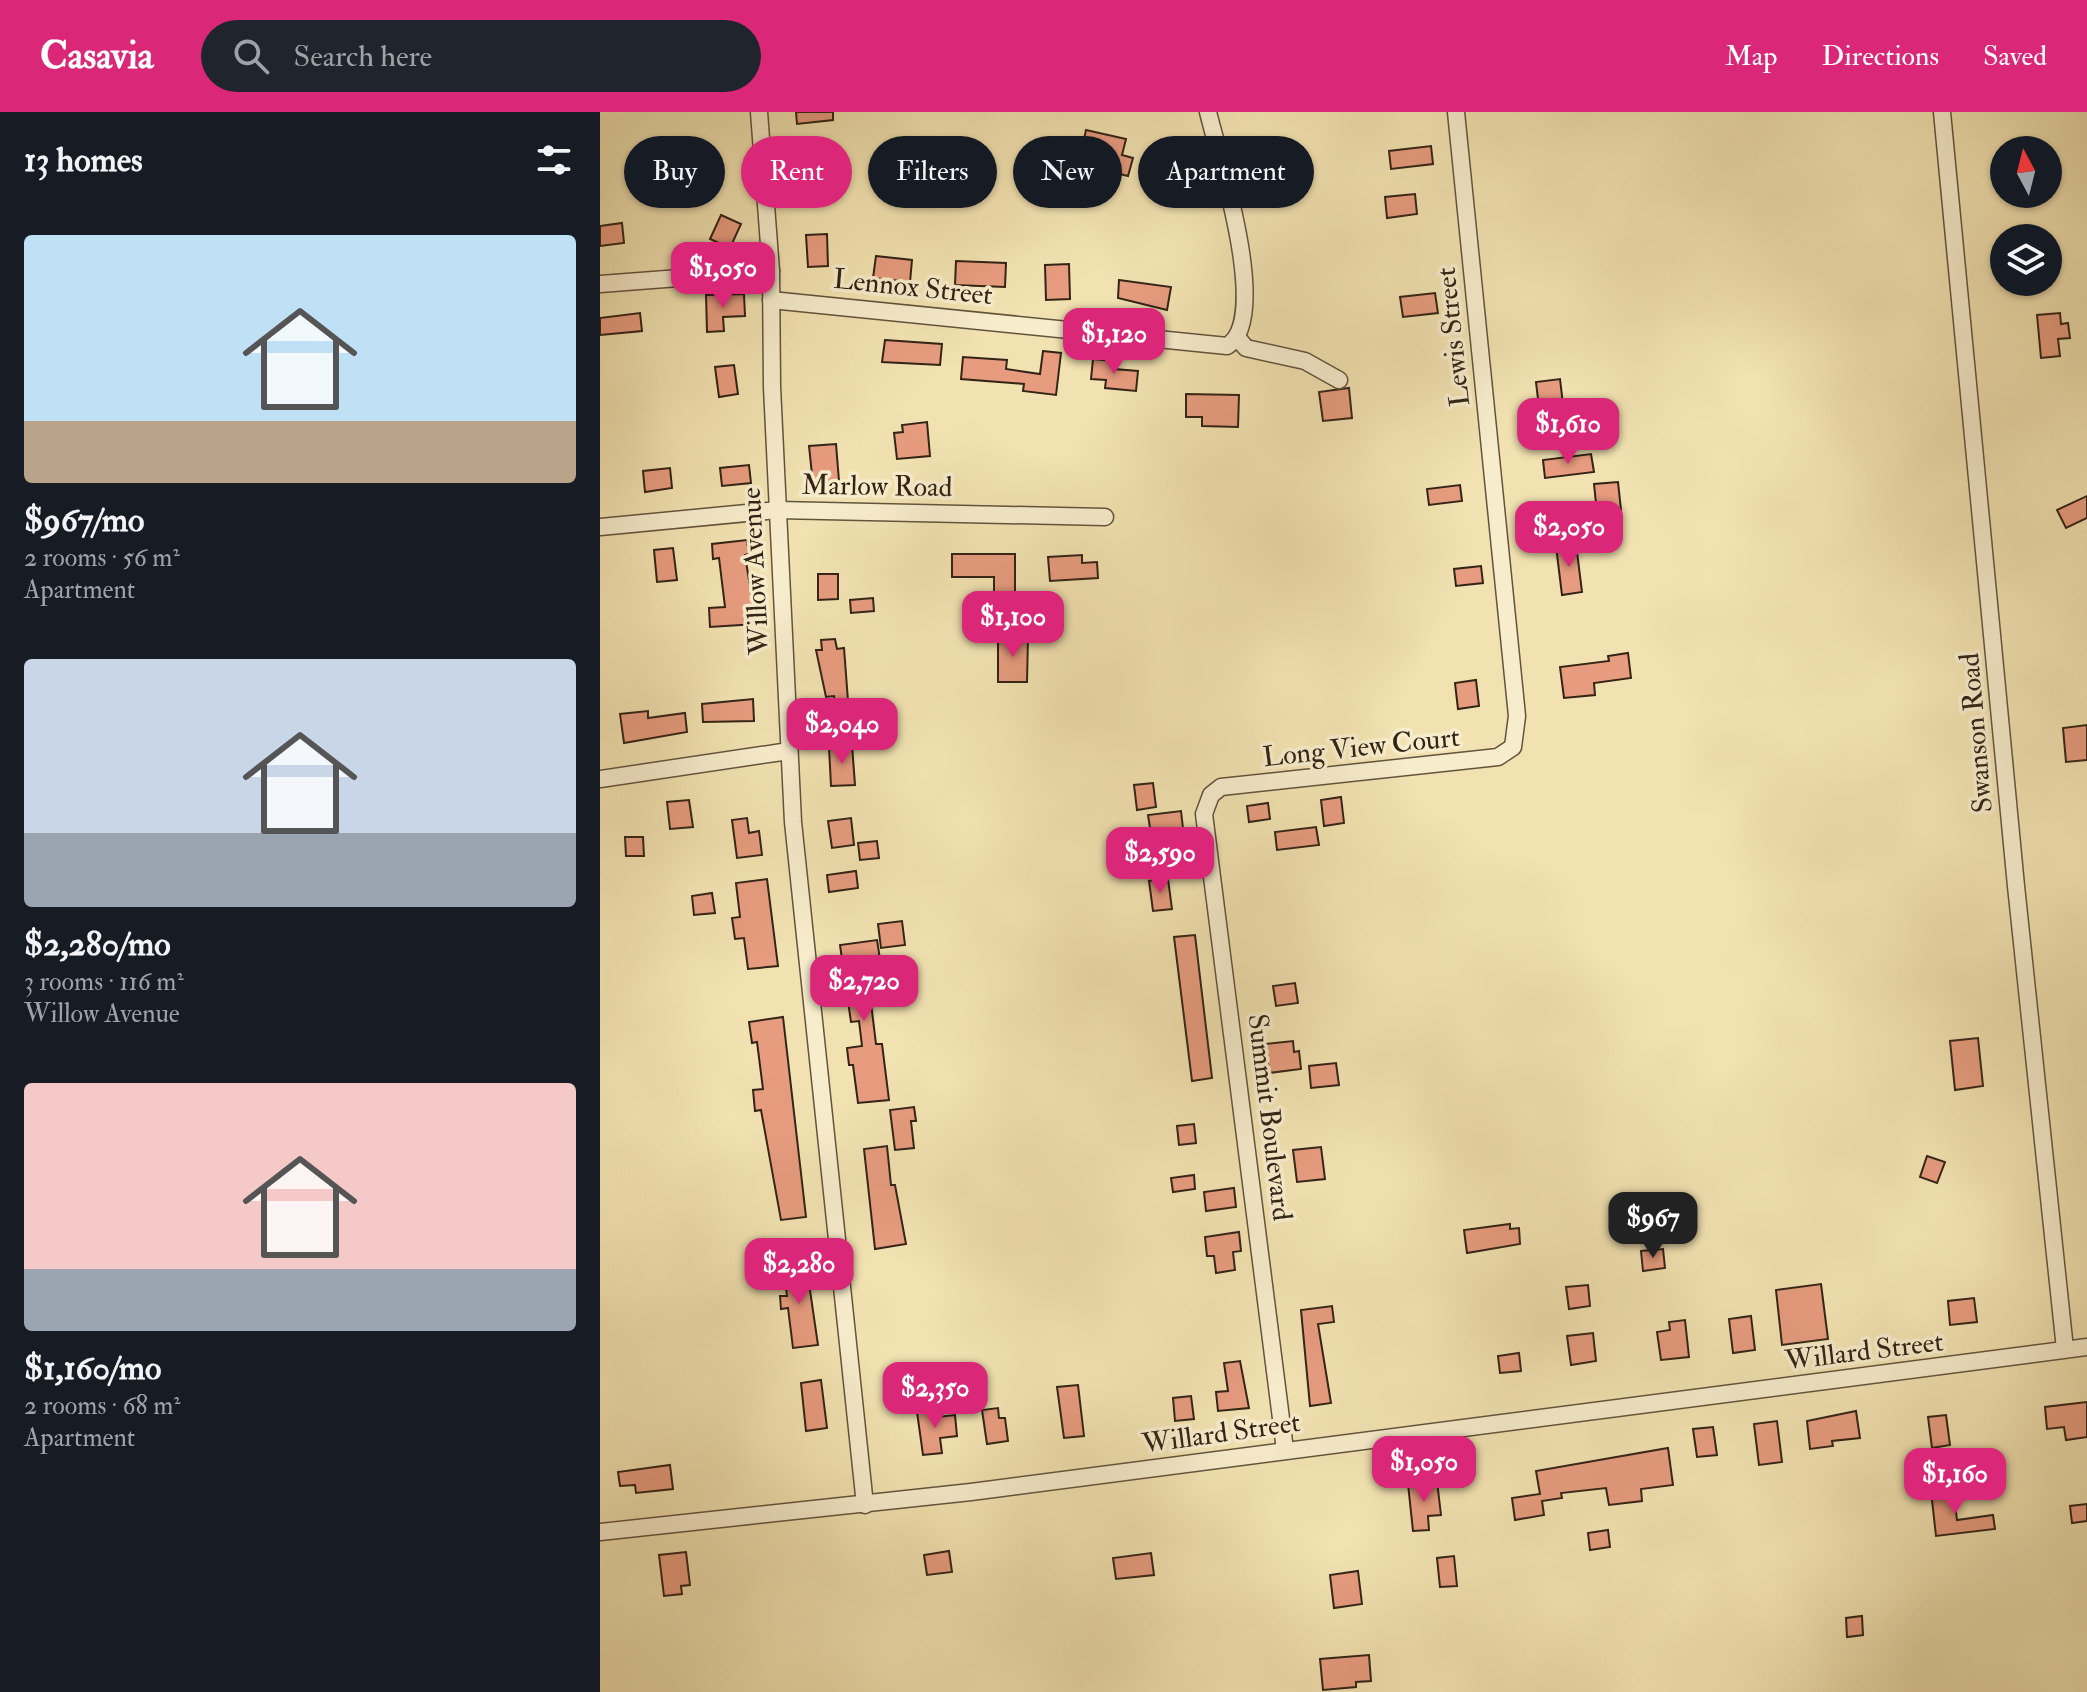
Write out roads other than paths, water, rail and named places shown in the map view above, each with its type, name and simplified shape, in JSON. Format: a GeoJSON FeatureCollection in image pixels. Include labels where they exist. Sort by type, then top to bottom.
{"type":"FeatureCollection","features":[{"type":"Feature","properties":{"kind":"street","name":"Willow Avenue"},"geometry":{"type":"LineString","coordinates":[[759,112],[771,271],[789,751],[819,1094],[865,1505]]}},
{"type":"Feature","properties":{"kind":"street"},"geometry":{"type":"LineString","coordinates":[[1208,112],[1240,240],[1244,276],[1243,318],[1237,337],[1246,348],[1305,361],[1339,380]]}},
{"type":"Feature","properties":{"kind":"street","name":"Lewis Street"},"geometry":{"type":"LineString","coordinates":[[1456,112],[1517,716],[1513,747]]}},
{"type":"Feature","properties":{"kind":"street","name":"Swanson Road"},"geometry":{"type":"LineString","coordinates":[[1942,112],[2014,870],[2065,1349]]}},
{"type":"Feature","properties":{"kind":"street"},"geometry":{"type":"LineString","coordinates":[[600,284],[771,271]]}},
{"type":"Feature","properties":{"kind":"street","name":"Lennox Street"},"geometry":{"type":"LineString","coordinates":[[771,300],[854,306],[1205,345],[1227,346],[1237,337]]}},
{"type":"Feature","properties":{"kind":"street","name":"Marlow Road"},"geometry":{"type":"LineString","coordinates":[[600,527],[778,510],[1105,517]]}},
{"type":"Feature","properties":{"kind":"street","name":"Long View Court"},"geometry":{"type":"LineString","coordinates":[[1213,792],[1221,787],[1498,757],[1513,747]]}},
{"type":"Feature","properties":{"kind":"street"},"geometry":{"type":"LineString","coordinates":[[600,779],[789,751]]}},
{"type":"Feature","properties":{"kind":"street","name":"Summit Boulevard"},"geometry":{"type":"LineString","coordinates":[[1213,792],[1204,814],[1285,1450]]}},
{"type":"Feature","properties":{"kind":"street","name":"Willard Street"},"geometry":{"type":"LineString","coordinates":[[600,1532],[865,1505],[2087,1347]]}}]}
